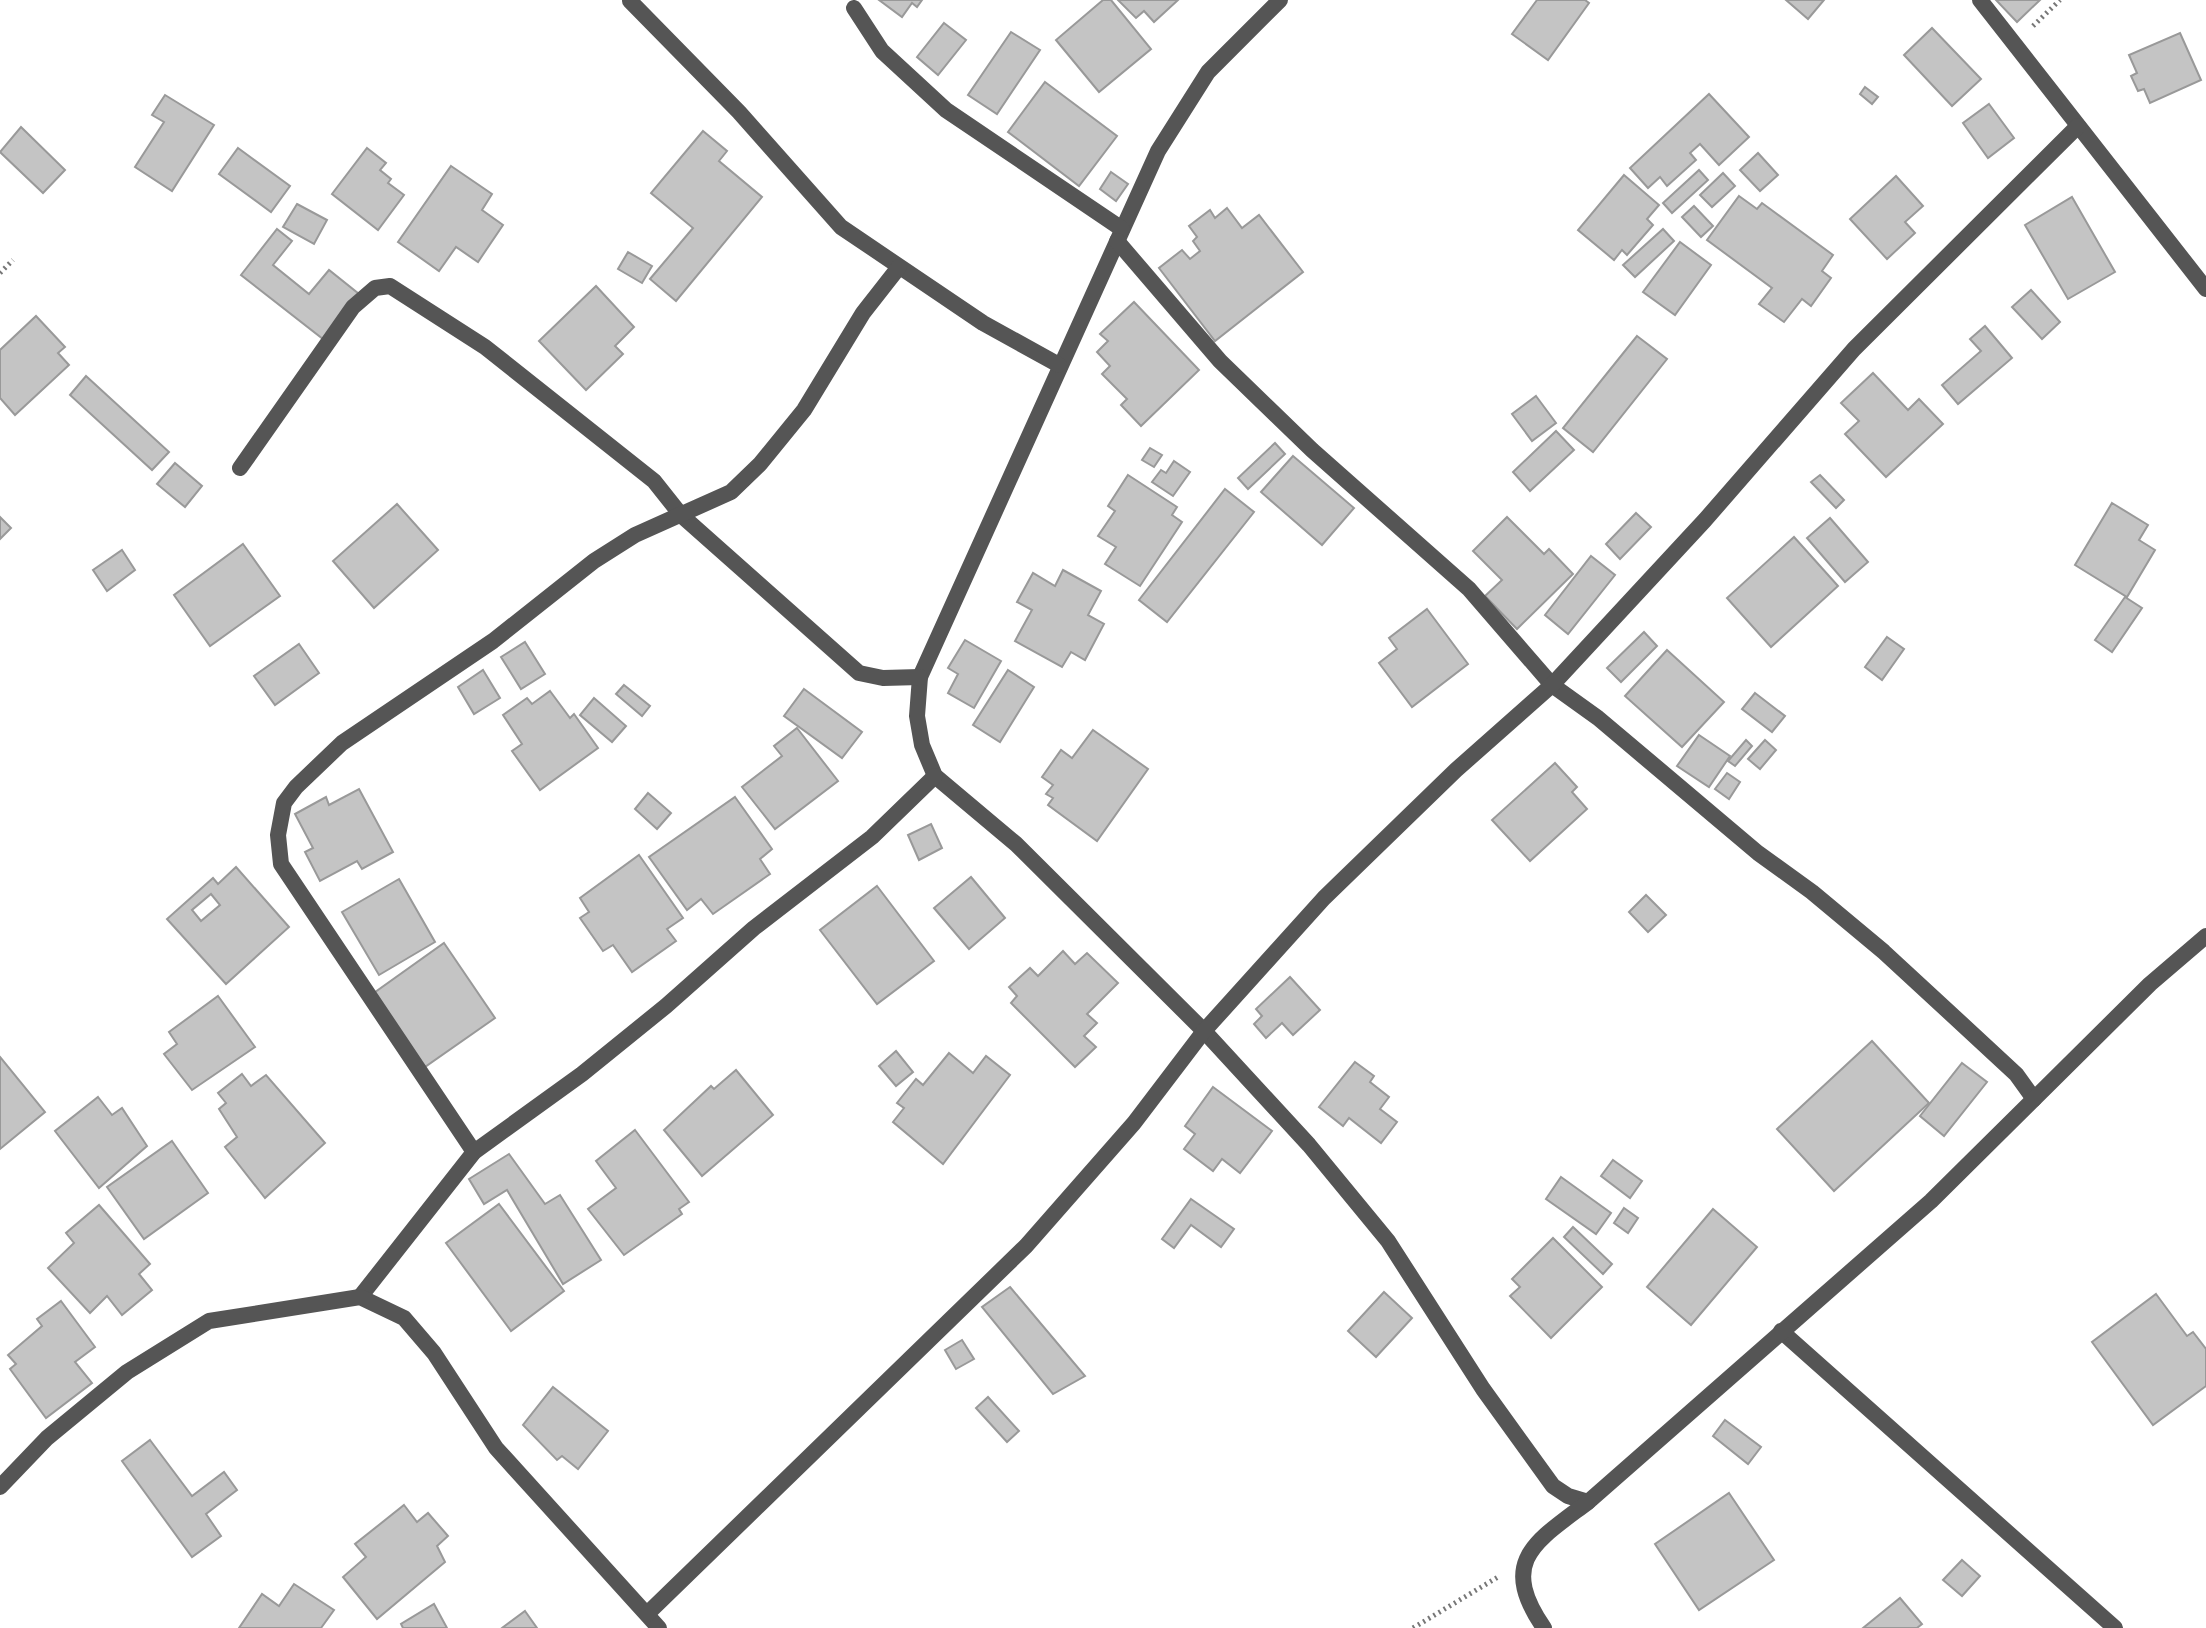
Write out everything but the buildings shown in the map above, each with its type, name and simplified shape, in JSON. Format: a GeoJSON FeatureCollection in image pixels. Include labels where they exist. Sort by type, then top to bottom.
{"type":"FeatureCollection","features":[{"type":"Feature","properties":{"kind":"street"},"geometry":{"type":"LineString","coordinates":[[1280,0],[1208,72],[1158,151],[1059,365],[1018,468],[920,677],[917,716],[922,745],[935,776],[1016,844],[1204,1031],[1309,1145],[1388,1241],[1483,1389],[1553,1486],[1568,1496],[1588,1502]]}},
{"type":"Feature","properties":{"kind":"street"},"geometry":{"type":"LineString","coordinates":[[1980,0],[2206,289]]}},
{"type":"Feature","properties":{"kind":"street"},"geometry":{"type":"LineString","coordinates":[[630,1],[739,112],[841,227],[983,323],[1059,365]]}},
{"type":"Feature","properties":{"kind":"street"},"geometry":{"type":"LineString","coordinates":[[854,8],[882,51],[946,110],[1119,235],[1220,361],[1312,450],[1469,589],[1552,685],[1598,718],[1758,853],[1812,892],[1884,952],[2016,1074],[2034,1099]]}},
{"type":"Feature","properties":{"kind":"street"},"geometry":{"type":"LineString","coordinates":[[647,1614],[1026,1246],[1134,1123],[1204,1031],[1324,898],[1456,770],[1552,685],[1705,520],[1854,349],[2078,126]]}},
{"type":"Feature","properties":{"kind":"street"},"geometry":{"type":"LineString","coordinates":[[474,1152],[281,864],[278,835],[284,803],[296,787],[342,743],[391,713],[433,677],[493,641],[594,561],[635,535],[731,492],[760,464],[804,410],[863,313],[899,267]]}},
{"type":"Feature","properties":{"kind":"street"},"geometry":{"type":"LineString","coordinates":[[240,468],[353,307],[375,288],[390,286],[485,347],[654,481],[681,515],[859,673],[883,678],[920,677]]}},
{"type":"Feature","properties":{"kind":"street"},"geometry":{"type":"LineString","coordinates":[[360,1297],[474,1152],[582,1074],[654,1016],[754,928],[872,837],[935,776]]}},
{"type":"Feature","properties":{"kind":"street"},"geometry":{"type":"LineString","coordinates":[[1544,1628],[1522,1587],[1525,1560],[1541,1538],[1588,1502],[1931,1201],[2150,984],[2206,936]]}},
{"type":"Feature","properties":{"kind":"street"},"geometry":{"type":"LineString","coordinates":[[0,1487],[47,1438],[127,1372],[209,1321],[360,1297],[404,1318],[434,1353],[496,1448],[659,1628]]}},
{"type":"Feature","properties":{"kind":"street"},"geometry":{"type":"LineString","coordinates":[[1781,1331],[2115,1628]]}},
{"type":"Feature","properties":{"kind":"path"},"geometry":{"type":"LineString","coordinates":[[2015,44],[2060,0]]}},
{"type":"Feature","properties":{"kind":"path"},"geometry":{"type":"LineString","coordinates":[[0,273],[13,260]]}},
{"type":"Feature","properties":{"kind":"path"},"geometry":{"type":"LineString","coordinates":[[1413,1628],[1525,1560]]}}]}
